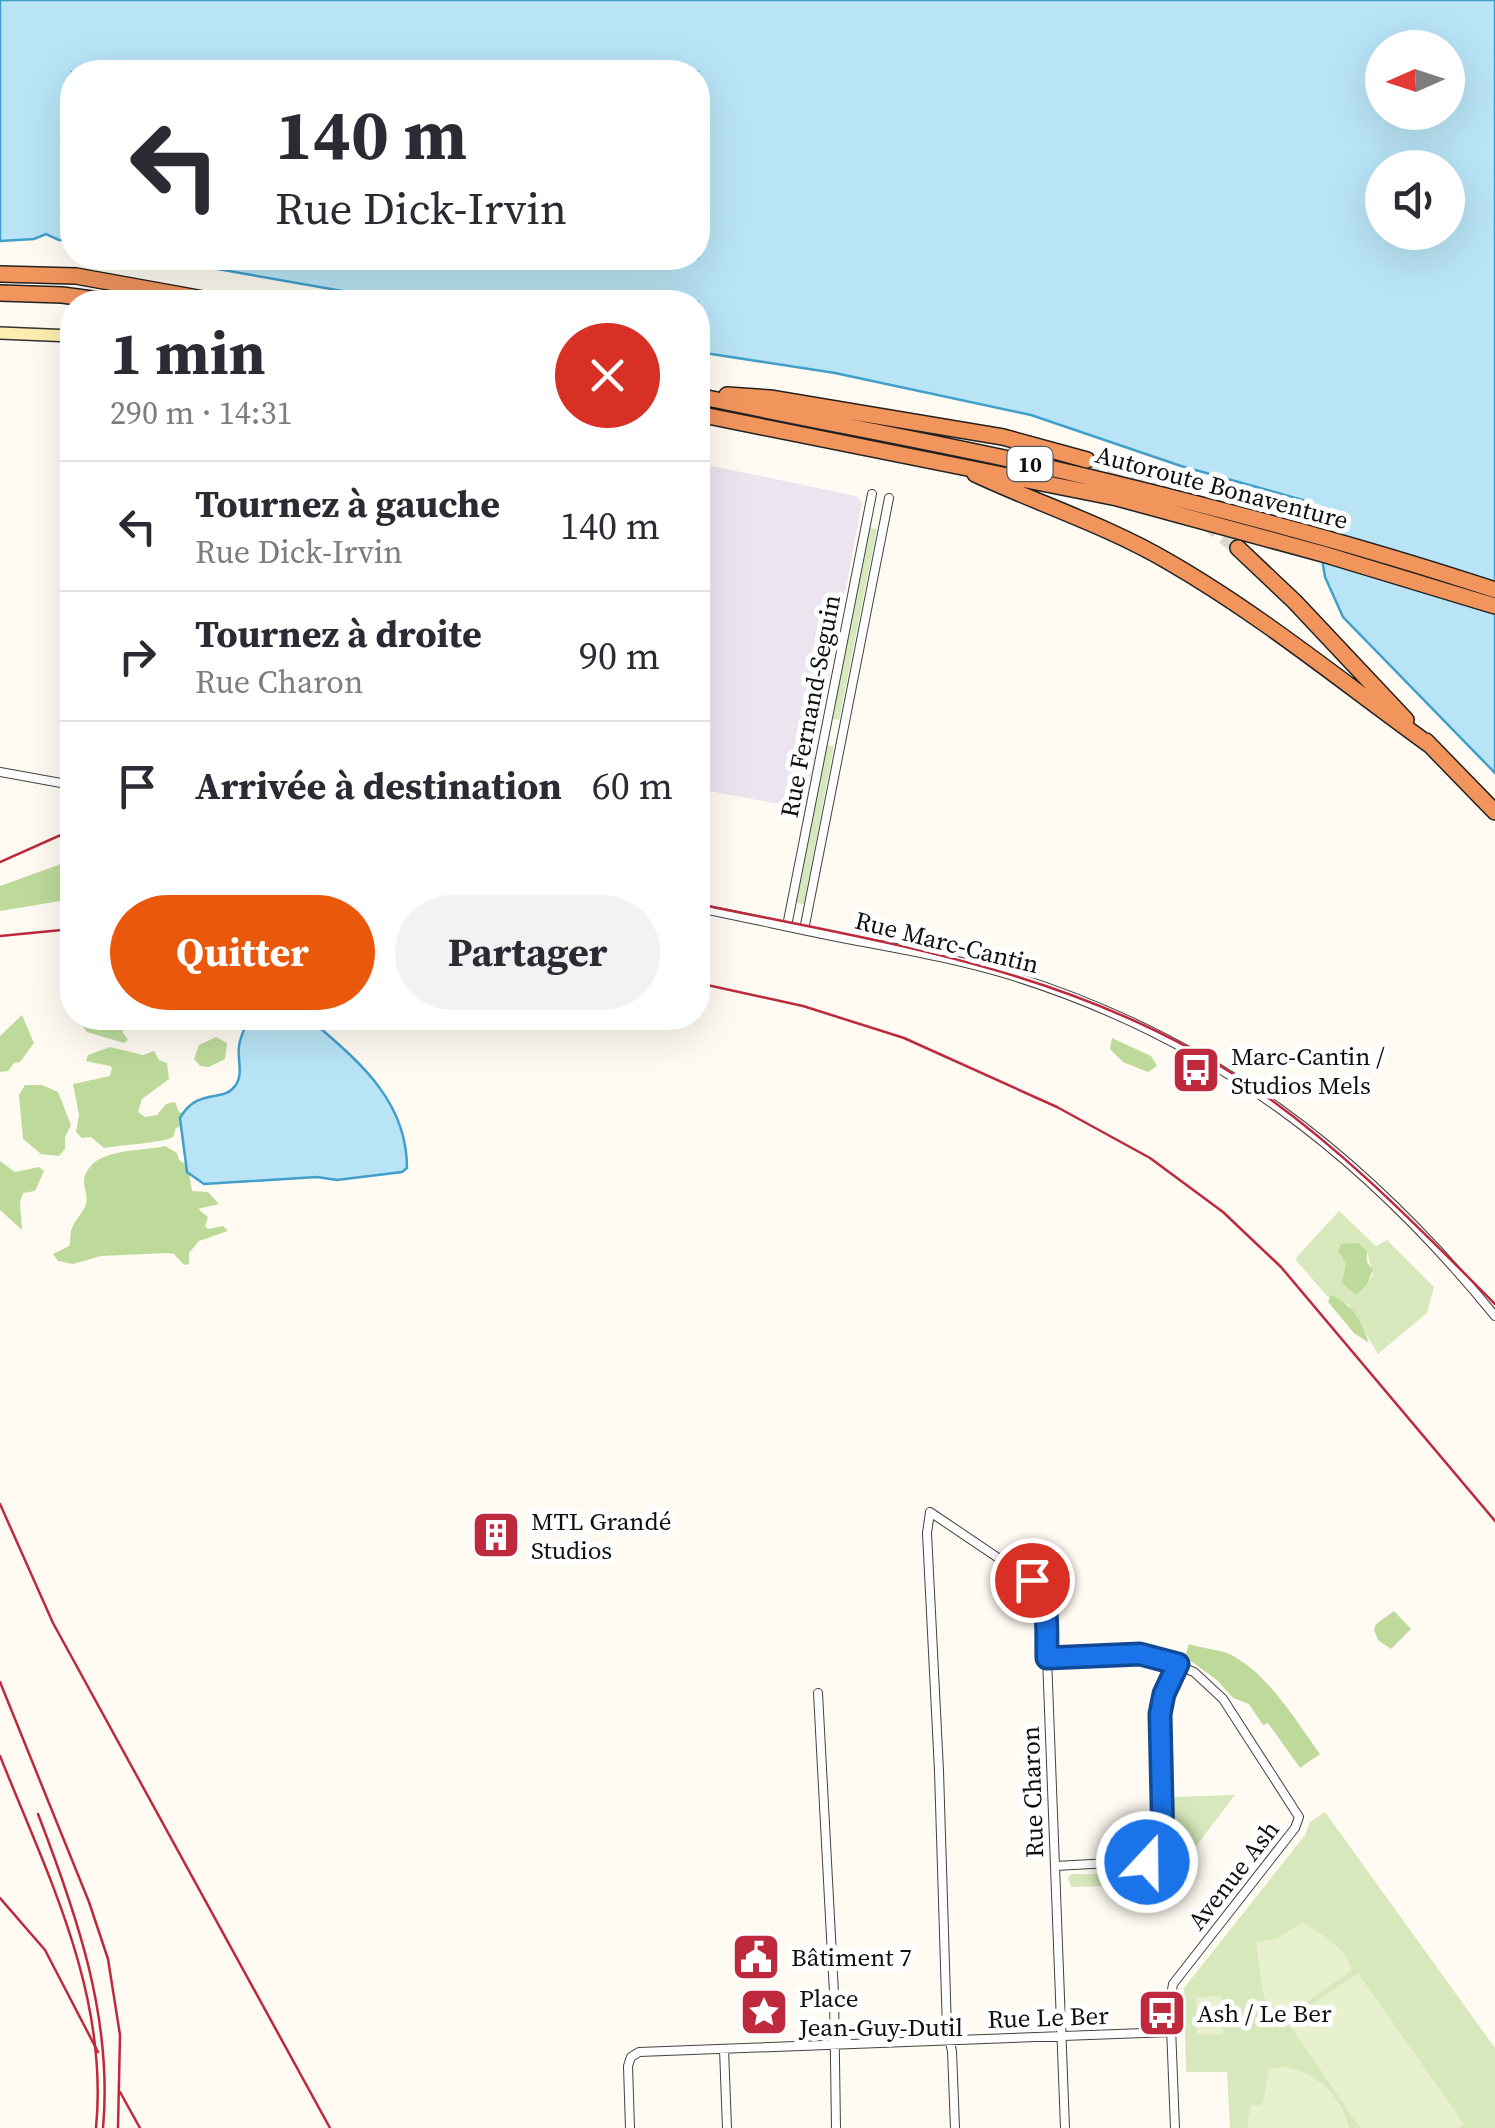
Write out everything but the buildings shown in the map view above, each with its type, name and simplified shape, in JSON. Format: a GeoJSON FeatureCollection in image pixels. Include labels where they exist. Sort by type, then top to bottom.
{"type":"FeatureCollection","features":[{"type":"Feature","properties":{"kind":"highway"},"geometry":{"type":"LineString","coordinates":[[0,274],[76,276],[154,290]]}},
{"type":"Feature","properties":{"kind":"highway"},"geometry":{"type":"LineString","coordinates":[[0,293],[60,297]]}},
{"type":"Feature","properties":{"kind":"highway"},"geometry":{"type":"LineString","coordinates":[[0,301],[60,301]]}},
{"type":"Feature","properties":{"kind":"highway"},"geometry":{"type":"LineString","coordinates":[[710,395],[770,398],[991,434],[1087,460]]}},
{"type":"Feature","properties":{"kind":"highway","name":"Autoroute Bonaventure"},"geometry":{"type":"LineString","coordinates":[[710,397],[1059,470],[1495,590]]}},
{"type":"Feature","properties":{"kind":"highway","name":"Autoroute Bonaventure"},"geometry":{"type":"LineString","coordinates":[[710,416],[1076,488],[1289,536],[1495,606]]}},
{"type":"Feature","properties":{"kind":"highway"},"geometry":{"type":"LineString","coordinates":[[953,464],[1107,530],[1170,562],[1431,746]]}},
{"type":"Feature","properties":{"kind":"highway"},"geometry":{"type":"LineString","coordinates":[[1238,548],[1495,812]]}},
{"type":"Feature","properties":{"kind":"street"},"geometry":{"type":"LineString","coordinates":[[0,333],[60,336]]}},
{"type":"Feature","properties":{"kind":"street","name":"Rue Fernand-Seguin"},"geometry":{"type":"LineString","coordinates":[[787,926],[872,494]]}},
{"type":"Feature","properties":{"kind":"street","name":"Rue Fernand-Seguin"},"geometry":{"type":"LineString","coordinates":[[804,930],[889,498]]}},
{"type":"Feature","properties":{"kind":"street"},"geometry":{"type":"LineString","coordinates":[[0,772],[60,782]]}},
{"type":"Feature","properties":{"kind":"street","name":"Rue Marc-Cantin"},"geometry":{"type":"LineString","coordinates":[[710,910],[1012,975],[1112,1012],[1189,1051],[1279,1107],[1368,1178],[1426,1235],[1495,1316]]}},
{"type":"Feature","properties":{"kind":"street","name":"Rue Charon"},"geometry":{"type":"LineString","coordinates":[[949,2040],[927,1534],[930,1512],[1020,1570],[1039,1587],[1045,1605],[1066,2128]]}},
{"type":"Feature","properties":{"kind":"street"},"geometry":{"type":"LineString","coordinates":[[1047,1658],[1140,1654],[1178,1664],[1164,1694],[1160,1714],[1160,1854],[1147,1862],[1055,1866]]}},
{"type":"Feature","properties":{"kind":"street","name":"Avenue Ash"},"geometry":{"type":"LineString","coordinates":[[1175,2128],[1170,1998],[1176,1980],[1296,1828],[1299,1817],[1223,1700],[1201,1676],[1178,1664]]}},
{"type":"Feature","properties":{"kind":"street"},"geometry":{"type":"LineString","coordinates":[[818,1693],[836,2128]]}},
{"type":"Feature","properties":{"kind":"street","name":"Rue Le Ber"},"geometry":{"type":"LineString","coordinates":[[630,2128],[630,2059],[639,2052],[1171,2032]]}},
{"type":"Feature","properties":{"kind":"street"},"geometry":{"type":"LineString","coordinates":[[949,2040],[955,2128]]}},
{"type":"Feature","properties":{"kind":"street"},"geometry":{"type":"LineString","coordinates":[[724,2049],[727,2128]]}},
{"type":"Feature","properties":{"kind":"shaded area"},"geometry":{"type":"Polygon","coordinates":[[[710,466],[856,496],[862,502],[805,809],[710,791],[710,466]]]}},
{"type":"Feature","properties":{"kind":"green space"},"geometry":{"type":"Polygon","coordinates":[[[870,528],[877,529],[839,720],[832,719],[870,528]]]}},
{"type":"Feature","properties":{"kind":"green space"},"geometry":{"type":"Polygon","coordinates":[[[827,745],[834,746],[804,904],[796,903],[827,745]]]}},
{"type":"Feature","properties":{"kind":"green space"},"geometry":{"type":"Polygon","coordinates":[[[60,864],[60,901],[0,911],[0,886],[60,864]]]}},
{"type":"Feature","properties":{"kind":"green space"},"geometry":{"type":"Polygon","coordinates":[[[22,1015],[34,1043],[20,1062],[0,1072],[0,1036],[22,1015]]]}},
{"type":"Feature","properties":{"kind":"green space"},"geometry":{"type":"Polygon","coordinates":[[[125,1030],[122,1031],[128,1040],[124,1043],[87,1032],[125,1030]]]}},
{"type":"Feature","properties":{"kind":"green space"},"geometry":{"type":"Polygon","coordinates":[[[216,1037],[227,1043],[225,1059],[209,1067],[200,1066],[194,1059],[199,1045],[216,1037]]]}},
{"type":"Feature","properties":{"kind":"green space"},"geometry":{"type":"Polygon","coordinates":[[[1112,1038],[1151,1056],[1157,1066],[1148,1072],[1123,1062],[1110,1049],[1112,1038]]]}},
{"type":"Feature","properties":{"kind":"green space"},"geometry":{"type":"Polygon","coordinates":[[[110,1047],[143,1055],[154,1051],[159,1060],[167,1063],[169,1079],[142,1099],[138,1112],[145,1117],[157,1115],[166,1104],[175,1102],[184,1114],[183,1125],[176,1128],[173,1137],[104,1148],[91,1137],[82,1138],[76,1132],[79,1115],[73,1084],[110,1076],[110,1066],[86,1061],[88,1055],[110,1047]]]}},
{"type":"Feature","properties":{"kind":"green space"},"geometry":{"type":"Polygon","coordinates":[[[25,1085],[42,1085],[58,1092],[71,1125],[65,1149],[59,1156],[41,1154],[23,1139],[19,1095],[25,1085]]]}},
{"type":"Feature","properties":{"kind":"green space"},"geometry":{"type":"Polygon","coordinates":[[[165,1146],[188,1166],[192,1191],[208,1192],[219,1204],[198,1209],[208,1217],[205,1226],[223,1226],[228,1231],[199,1241],[189,1253],[189,1264],[184,1265],[174,1254],[167,1253],[101,1256],[73,1264],[58,1261],[53,1254],[69,1246],[72,1227],[86,1204],[84,1177],[92,1165],[121,1152],[165,1146]]]}},
{"type":"Feature","properties":{"kind":"green space"},"geometry":{"type":"Polygon","coordinates":[[[0,1161],[15,1172],[39,1167],[44,1171],[35,1191],[23,1193],[22,1230],[0,1210],[0,1161]]]}},
{"type":"Feature","properties":{"kind":"green space"},"geometry":{"type":"Polygon","coordinates":[[[1339,1211],[1376,1246],[1387,1240],[1434,1287],[1427,1313],[1378,1354],[1348,1304],[1328,1297],[1295,1259],[1339,1211]],[[1353,1244],[1341,1256],[1345,1258],[1356,1295],[1373,1275],[1367,1251],[1353,1244]]]}},
{"type":"Feature","properties":{"kind":"green space"},"geometry":{"type":"Polygon","coordinates":[[[1358,1243],[1367,1251],[1367,1262],[1373,1270],[1366,1286],[1356,1295],[1342,1283],[1346,1262],[1338,1251],[1341,1244],[1358,1243]]]}},
{"type":"Feature","properties":{"kind":"green space"},"geometry":{"type":"Polygon","coordinates":[[[1331,1295],[1356,1314],[1369,1343],[1354,1333],[1328,1302],[1331,1295]]]}},
{"type":"Feature","properties":{"kind":"green space"},"geometry":{"type":"Polygon","coordinates":[[[1394,1611],[1411,1629],[1391,1649],[1378,1640],[1374,1630],[1394,1611]]]}},
{"type":"Feature","properties":{"kind":"green space"},"geometry":{"type":"Polygon","coordinates":[[[1189,1644],[1225,1652],[1260,1676],[1320,1754],[1300,1768],[1268,1723],[1263,1725],[1249,1704],[1233,1698],[1217,1680],[1185,1657],[1189,1644]]]}},
{"type":"Feature","properties":{"kind":"green space"},"geometry":{"type":"Polygon","coordinates":[[[1235,1795],[1167,1884],[1071,1887],[1068,1877],[1072,1874],[1126,1873],[1164,1862],[1174,1841],[1172,1797],[1235,1795]]]}},
{"type":"Feature","properties":{"kind":"green space"},"geometry":{"type":"Polygon","coordinates":[[[1325,1812],[1495,2048],[1495,2128],[1230,2128],[1227,2072],[1186,2072],[1184,1988],[1305,1835],[1310,1822],[1325,1812]]]}},
{"type":"Feature","properties":{"kind":"green space"},"geometry":{"type":"Polygon","coordinates":[[[1303,1922],[1340,1949],[1351,1971],[1294,2011],[1282,2013],[1264,1998],[1256,1942],[1277,1939],[1303,1922]]]}},
{"type":"Feature","properties":{"kind":"green space"},"geometry":{"type":"Polygon","coordinates":[[[1358,1973],[1464,2124],[1458,2128],[1360,2128],[1287,2021],[1358,1973]]]}},
{"type":"Feature","properties":{"kind":"green space"},"geometry":{"type":"Polygon","coordinates":[[[1221,1996],[1223,2034],[1197,2035],[1196,1997],[1221,1996]]]}},
{"type":"Feature","properties":{"kind":"green space"},"geometry":{"type":"Polygon","coordinates":[[[1284,2067],[1307,2074],[1326,2087],[1340,2105],[1349,2128],[1247,2128],[1251,2105],[1262,2106],[1269,2068],[1284,2067]]]}},
{"type":"Feature","properties":{"kind":"water"},"geometry":{"type":"Polygon","coordinates":[[[0,0],[1495,0],[1495,773],[1343,617],[1325,577],[1315,515],[1303,500],[1181,466],[1031,415],[835,373],[710,354],[710,290],[337,290],[223,270],[710,270],[710,60],[60,60],[60,240],[46,234],[34,239],[0,241],[0,0]]]}},
{"type":"Feature","properties":{"kind":"water"},"geometry":{"type":"Polygon","coordinates":[[[244,1030],[322,1030],[362,1067],[389,1102],[405,1144],[407,1168],[402,1172],[337,1180],[317,1177],[204,1184],[187,1172],[180,1118],[194,1102],[224,1094],[235,1086],[244,1030]]]}},
{"type":"Feature","properties":{"kind":"tunnel"},"geometry":{"type":"LineString","coordinates":[[1087,460],[1153,489]]}},
{"type":"Feature","properties":{"kind":"tunnel"},"geometry":{"type":"LineString","coordinates":[[1206,522],[1238,548]]}},
{"type":"Feature","properties":{"kind":"tram line"},"geometry":{"type":"LineString","coordinates":[[0,862],[60,835]]}},
{"type":"Feature","properties":{"kind":"tram line"},"geometry":{"type":"LineString","coordinates":[[710,906],[986,967],[1123,1016],[1189,1048],[1253,1087],[1318,1136],[1495,1304]]}},
{"type":"Feature","properties":{"kind":"tram line"},"geometry":{"type":"LineString","coordinates":[[0,1756],[55,1891],[84,1983],[98,2079],[96,2128]]}},
{"type":"Feature","properties":{"kind":"railway"},"geometry":{"type":"LineString","coordinates":[[0,936],[60,930]]}},
{"type":"Feature","properties":{"kind":"railway"},"geometry":{"type":"LineString","coordinates":[[710,986],[803,1006],[904,1038],[1057,1107],[1150,1158],[1223,1212],[1281,1267],[1495,1521]]}},
{"type":"Feature","properties":{"kind":"railway"},"geometry":{"type":"LineString","coordinates":[[0,1504],[53,1623],[330,2128]]}},
{"type":"Feature","properties":{"kind":"railway"},"geometry":{"type":"LineString","coordinates":[[0,1682],[89,1902],[108,1959],[120,2035],[118,2128]]}},
{"type":"Feature","properties":{"kind":"railway"},"geometry":{"type":"LineString","coordinates":[[38,1814],[89,1968],[103,2047],[103,2128]]}},
{"type":"Feature","properties":{"kind":"railway"},"geometry":{"type":"LineString","coordinates":[[0,1898],[45,1950],[98,2052]]}},
{"type":"Feature","properties":{"kind":"railway"},"geometry":{"type":"LineString","coordinates":[[120,2092],[140,2128]]}},
{"type":"Feature","properties":{"kind":"place","name":"Marc-Cantin / Studios Mels"},"geometry":{"type":"Point","coordinates":[1196,1070]}},
{"type":"Feature","properties":{"kind":"place","name":"MTL Grandé Studios"},"geometry":{"type":"Point","coordinates":[496,1535]}},
{"type":"Feature","properties":{"kind":"place","name":"Bâtiment 7"},"geometry":{"type":"Point","coordinates":[756,1957]}},
{"type":"Feature","properties":{"kind":"place","name":"Place Jean-Guy-Dutil"},"geometry":{"type":"Point","coordinates":[764,2012]}},
{"type":"Feature","properties":{"kind":"place","name":"Ash / Le Ber"},"geometry":{"type":"Point","coordinates":[1162,2013]}},
{"type":"Feature","properties":{"kind":"route"},"geometry":{"type":"LineString","coordinates":[[1032,1580],[1045,1605],[1047,1658],[1140,1654],[1178,1664],[1164,1694],[1160,1714],[1163,1847],[1158,1856],[1147,1862]]}}]}
